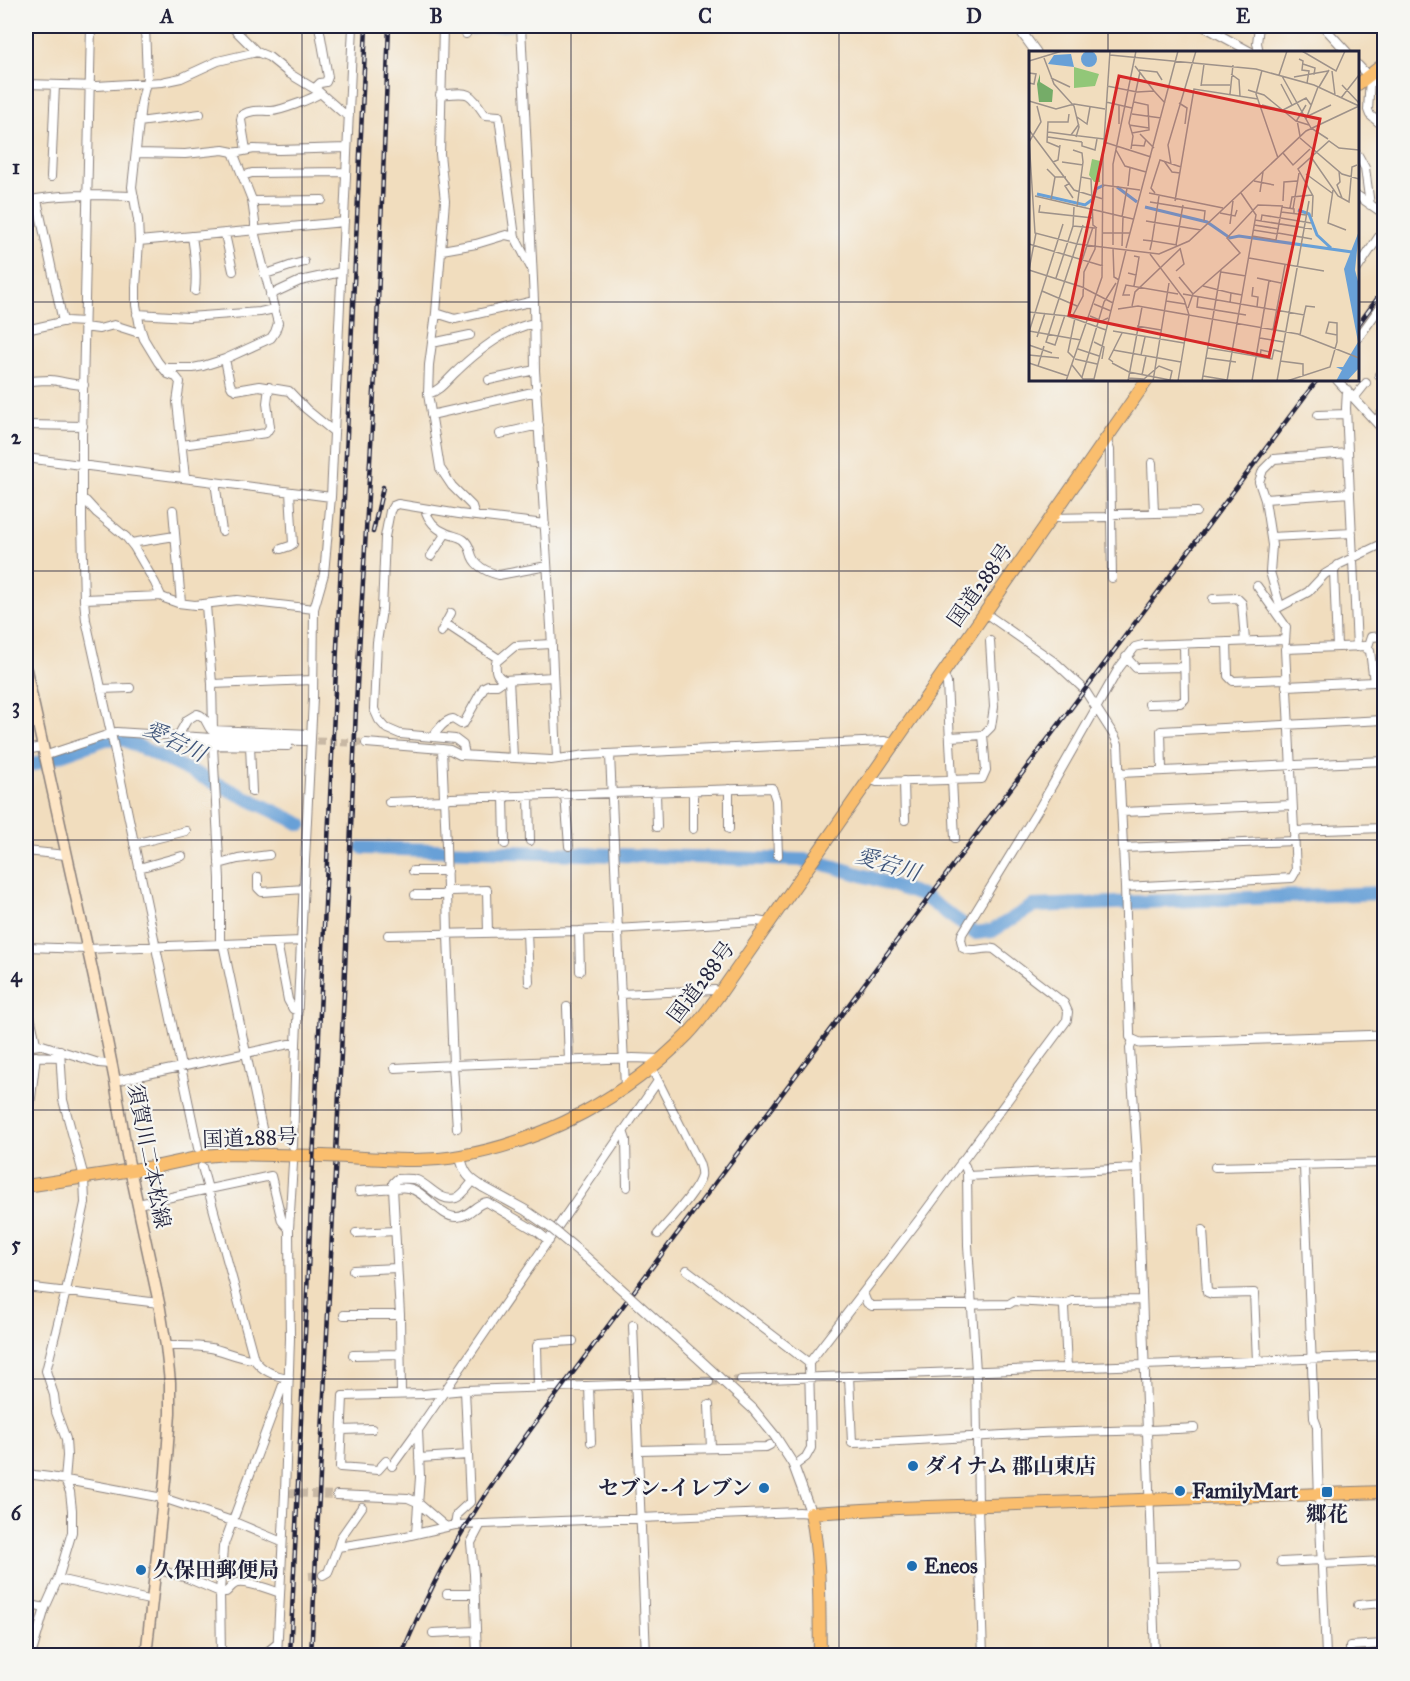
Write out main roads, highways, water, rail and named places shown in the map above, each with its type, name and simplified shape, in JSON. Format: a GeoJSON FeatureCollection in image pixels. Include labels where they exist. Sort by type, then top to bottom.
{"type":"FeatureCollection","features":[{"type":"Feature","properties":{"kind":"main road"},"geometry":{"type":"LineString","coordinates":[[1365,80],[1384,63]]}},
{"type":"Feature","properties":{"kind":"main road","name":"国道288号"},"geometry":{"type":"LineString","coordinates":[[26,1186],[226,1154],[416,1160],[460,1156],[521,1141],[579,1115],[625,1087],[687,1035],[721,992],[1146,381]]}},
{"type":"Feature","properties":{"kind":"main road","name":"須賀川二本松線"},"geometry":{"type":"LineString","coordinates":[[26,670],[115,1081],[130,1170],[166,1346],[170,1382],[170,1413],[146,1656]]}},
{"type":"Feature","properties":{"kind":"main road"},"geometry":{"type":"LineString","coordinates":[[820,1656],[817,1561],[815,1530],[811,1513],[1384,1492]]}},
{"type":"Feature","properties":{"kind":"waterway"},"geometry":{"type":"LineString","coordinates":[[469,34],[517,29]]}},
{"type":"Feature","properties":{"kind":"waterway","name":"愛宕川"},"geometry":{"type":"LineString","coordinates":[[26,767],[106,739],[121,738],[301,824]]}},
{"type":"Feature","properties":{"kind":"waterway","name":"愛宕川"},"geometry":{"type":"LineString","coordinates":[[363,848],[803,860],[872,878],[923,896],[975,933],[992,931],[1033,906],[1384,893]]}},
{"type":"Feature","properties":{"kind":"tunnel"},"geometry":{"type":"LineString","coordinates":[[305,741],[366,743]]}},
{"type":"Feature","properties":{"kind":"tunnel"},"geometry":{"type":"LineString","coordinates":[[709,1382],[741,1380]]}},
{"type":"Feature","properties":{"kind":"tunnel"},"geometry":{"type":"LineString","coordinates":[[287,1493],[337,1495]]}},
{"type":"Feature","properties":{"kind":"tunnel"},"geometry":{"type":"LineString","coordinates":[[309,1576],[323,1575]]}},
{"type":"Feature","properties":{"kind":"railway"},"geometry":{"type":"LineString","coordinates":[[290,1656],[366,26]]}},
{"type":"Feature","properties":{"kind":"railway"},"geometry":{"type":"LineString","coordinates":[[311,1656],[357,685],[375,375],[389,26]]}},
{"type":"Feature","properties":{"kind":"railway"},"geometry":{"type":"LineString","coordinates":[[1359,324],[1384,289]]}},
{"type":"Feature","properties":{"kind":"railway"},"geometry":{"type":"LineString","coordinates":[[401,1656],[431,1589],[457,1540],[527,1434],[1316,381]]}},
{"type":"Feature","properties":{"kind":"railway"},"geometry":{"type":"LineString","coordinates":[[373,532],[383,487]]}},
{"type":"Feature","properties":{"kind":"place","name":"ダイナム 郡山東店"},"geometry":{"type":"Point","coordinates":[913,1466]}},
{"type":"Feature","properties":{"kind":"place","name":"セブン-イレブン"},"geometry":{"type":"Point","coordinates":[764,1488]}},
{"type":"Feature","properties":{"kind":"place","name":"FamilyMart"},"geometry":{"type":"Point","coordinates":[1180,1491]}},
{"type":"Feature","properties":{"kind":"place","name":"郷花"},"geometry":{"type":"Point","coordinates":[1327,1492]}},
{"type":"Feature","properties":{"kind":"place","name":"Eneos"},"geometry":{"type":"Point","coordinates":[912,1566]}},
{"type":"Feature","properties":{"kind":"place","name":"久保田郵便局"},"geometry":{"type":"Point","coordinates":[141,1570]}}]}
